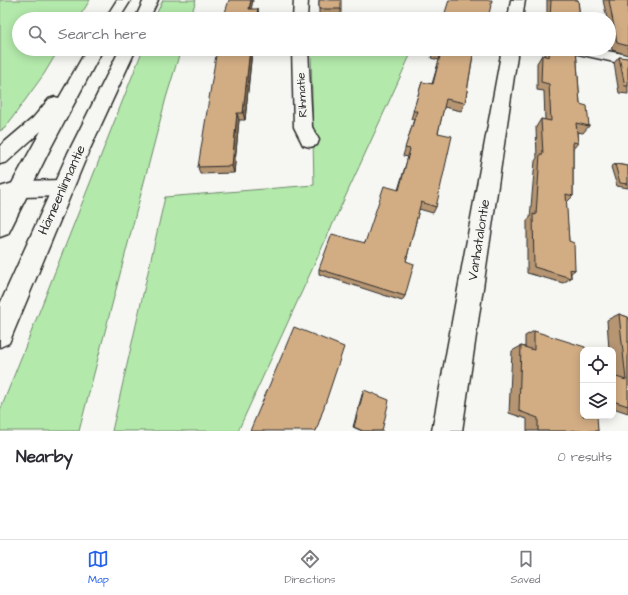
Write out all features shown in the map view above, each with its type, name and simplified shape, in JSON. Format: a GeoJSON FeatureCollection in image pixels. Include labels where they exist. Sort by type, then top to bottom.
{"type":"FeatureCollection","features":[{"type":"Feature","properties":{"kind":"main road"},"geometry":{"type":"LineString","coordinates":[[116,12],[124,0]]}},
{"type":"Feature","properties":{"kind":"main road"},"geometry":{"type":"LineString","coordinates":[[145,12],[151,0]]}},
{"type":"Feature","properties":{"kind":"main road"},"geometry":{"type":"LineString","coordinates":[[300,12],[301,0]]}},
{"type":"Feature","properties":{"kind":"main road"},"geometry":{"type":"LineString","coordinates":[[516,12],[518,0]]}},
{"type":"Feature","properties":{"kind":"main road"},"geometry":{"type":"LineString","coordinates":[[0,228],[91,56]]}},
{"type":"Feature","properties":{"kind":"main road","name":"Hämeenlinnantie"},"geometry":{"type":"LineString","coordinates":[[0,334],[63,188],[125,56]]}},
{"type":"Feature","properties":{"kind":"main road","name":"Rihmatie"},"geometry":{"type":"LineString","coordinates":[[300,56],[303,127],[310,140]]}},
{"type":"Feature","properties":{"kind":"main road","name":"Vanhatalontie"},"geometry":{"type":"LineString","coordinates":[[447,431],[509,56]]}},
{"type":"Feature","properties":{"kind":"main road"},"geometry":{"type":"LineString","coordinates":[[608,56],[628,60]]}},
{"type":"Feature","properties":{"kind":"main road"},"geometry":{"type":"LineString","coordinates":[[0,157],[39,122],[81,73]]}},
{"type":"Feature","properties":{"kind":"main road"},"geometry":{"type":"LineString","coordinates":[[0,183],[20,189]]}},
{"type":"Feature","properties":{"kind":"main road"},"geometry":{"type":"LineString","coordinates":[[0,196],[20,189],[63,188]]}},
{"type":"Feature","properties":{"kind":"green space"},"geometry":{"type":"Polygon","coordinates":[[[0,0],[90,0],[82,12],[12,12],[12,56],[55,56],[44,74],[5,128],[0,131],[0,0]]]}},
{"type":"Feature","properties":{"kind":"green space"},"geometry":{"type":"Polygon","coordinates":[[[163,0],[196,0],[192,12],[157,12],[163,0]]]}},
{"type":"Feature","properties":{"kind":"green space"},"geometry":{"type":"Polygon","coordinates":[[[140,56],[179,56],[166,98],[79,431],[0,431],[0,411],[140,56]]]}},
{"type":"Feature","properties":{"kind":"green space"},"geometry":{"type":"Polygon","coordinates":[[[311,56],[410,56],[238,431],[112,431],[165,197],[314,185],[311,56]]]}},
{"type":"Feature","properties":{"kind":"building"},"geometry":{"type":"Polygon","coordinates":[[[229,0],[251,0],[249,9],[258,9],[257,12],[225,12],[229,0]]]}},
{"type":"Feature","properties":{"kind":"building"},"geometry":{"type":"Polygon","coordinates":[[[319,0],[341,0],[341,9],[319,9],[319,0]]]}},
{"type":"Feature","properties":{"kind":"building"},"geometry":{"type":"Polygon","coordinates":[[[449,0],[492,0],[489,12],[445,12],[449,0]]]}},
{"type":"Feature","properties":{"kind":"building"},"geometry":{"type":"Polygon","coordinates":[[[551,0],[578,0],[579,12],[550,12],[551,0]]]}},
{"type":"Feature","properties":{"kind":"building"},"geometry":{"type":"Polygon","coordinates":[[[609,0],[628,0],[628,46],[617,43],[616,12],[611,12],[609,0]]]}},
{"type":"Feature","properties":{"kind":"building"},"geometry":{"type":"Polygon","coordinates":[[[216,56],[249,56],[243,113],[237,113],[232,166],[198,167],[216,56]]]}},
{"type":"Feature","properties":{"kind":"building"},"geometry":{"type":"Polygon","coordinates":[[[440,56],[473,56],[465,103],[446,99],[438,133],[452,136],[436,207],[421,202],[406,261],[414,264],[405,296],[319,269],[332,234],[365,243],[384,186],[399,190],[410,149],[405,148],[417,111],[413,111],[422,82],[433,84],[440,56]]]}},
{"type":"Feature","properties":{"kind":"building"},"geometry":{"type":"Polygon","coordinates":[[[542,56],[577,56],[580,104],[587,106],[589,126],[576,123],[578,143],[573,142],[573,196],[566,194],[569,241],[574,243],[575,270],[570,269],[571,278],[534,267],[533,214],[536,215],[540,154],[543,154],[541,119],[551,121],[549,84],[541,82],[542,56]]]}},
{"type":"Feature","properties":{"kind":"building"},"geometry":{"type":"Polygon","coordinates":[[[619,57],[628,58],[628,86],[625,86],[619,57]]]}},
{"type":"Feature","properties":{"kind":"building"},"geometry":{"type":"Polygon","coordinates":[[[615,164],[628,166],[628,184],[620,183],[615,164]]]}},
{"type":"Feature","properties":{"kind":"building"},"geometry":{"type":"Polygon","coordinates":[[[619,314],[628,317],[628,406],[616,402],[616,377],[626,380],[619,314]]]}},
{"type":"Feature","properties":{"kind":"building"},"geometry":{"type":"Polygon","coordinates":[[[294,327],[344,347],[316,431],[250,431],[294,327]]]}},
{"type":"Feature","properties":{"kind":"building"},"geometry":{"type":"Polygon","coordinates":[[[534,331],[585,347],[580,347],[580,419],[597,419],[598,431],[538,431],[538,418],[519,411],[521,346],[534,350],[534,331]]]}},
{"type":"Feature","properties":{"kind":"building"},"geometry":{"type":"Polygon","coordinates":[[[364,390],[389,400],[382,431],[363,431],[354,427],[364,390]]]}}]}
